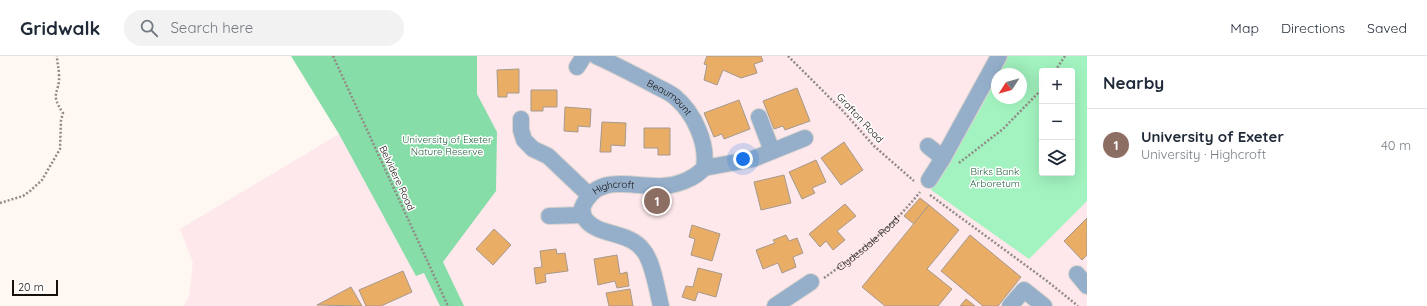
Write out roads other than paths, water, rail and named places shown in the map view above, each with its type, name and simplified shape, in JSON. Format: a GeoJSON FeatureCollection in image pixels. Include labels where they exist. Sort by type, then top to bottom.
{"type":"FeatureCollection","features":[{"type":"Feature","properties":{"kind":"street","name":"Beaumount"},"geometry":{"type":"LineString","coordinates":[[596,56],[675,96],[695,122],[702,141],[706,159],[704,168]]}},
{"type":"Feature","properties":{"kind":"street"},"geometry":{"type":"LineString","coordinates":[[926,185],[950,161],[999,56]]}},
{"type":"Feature","properties":{"kind":"street"},"geometry":{"type":"LineString","coordinates":[[759,117],[772,151]]}},
{"type":"Feature","properties":{"kind":"street"},"geometry":{"type":"LineString","coordinates":[[521,119],[521,130],[524,140],[533,149],[548,156],[589,195]]}},
{"type":"Feature","properties":{"kind":"street"},"geometry":{"type":"LineString","coordinates":[[704,168],[753,159],[804,138]]}},
{"type":"Feature","properties":{"kind":"street"},"geometry":{"type":"LineString","coordinates":[[928,146],[950,161]]}},
{"type":"Feature","properties":{"kind":"street","name":"Highcroft"},"geometry":{"type":"LineString","coordinates":[[584,215],[582,208],[589,195],[603,186],[617,183],[663,186],[684,182],[699,173],[704,168]]}},
{"type":"Feature","properties":{"kind":"street"},"geometry":{"type":"LineString","coordinates":[[548,216],[584,215],[586,220],[592,225],[628,238],[643,249],[648,258],[661,306]]}},
{"type":"Feature","properties":{"kind":"street"},"geometry":{"type":"LineString","coordinates":[[775,306],[811,282]]}},
{"type":"Feature","properties":{"kind":"street"},"geometry":{"type":"LineString","coordinates":[[1010,306],[1024,290],[1044,306]]}},
{"type":"Feature","properties":{"kind":"place","name":"University of Exeter"},"geometry":{"type":"Point","coordinates":[657,201]}},
{"type":"Feature","properties":{"kind":"park label","name":"University of Exeter Nature Reserve"},"geometry":{"type":"Point","coordinates":[447,144]}},
{"type":"Feature","properties":{"kind":"park label","name":"Birks Bank Arboretum"},"geometry":{"type":"Point","coordinates":[995,176]}}]}
